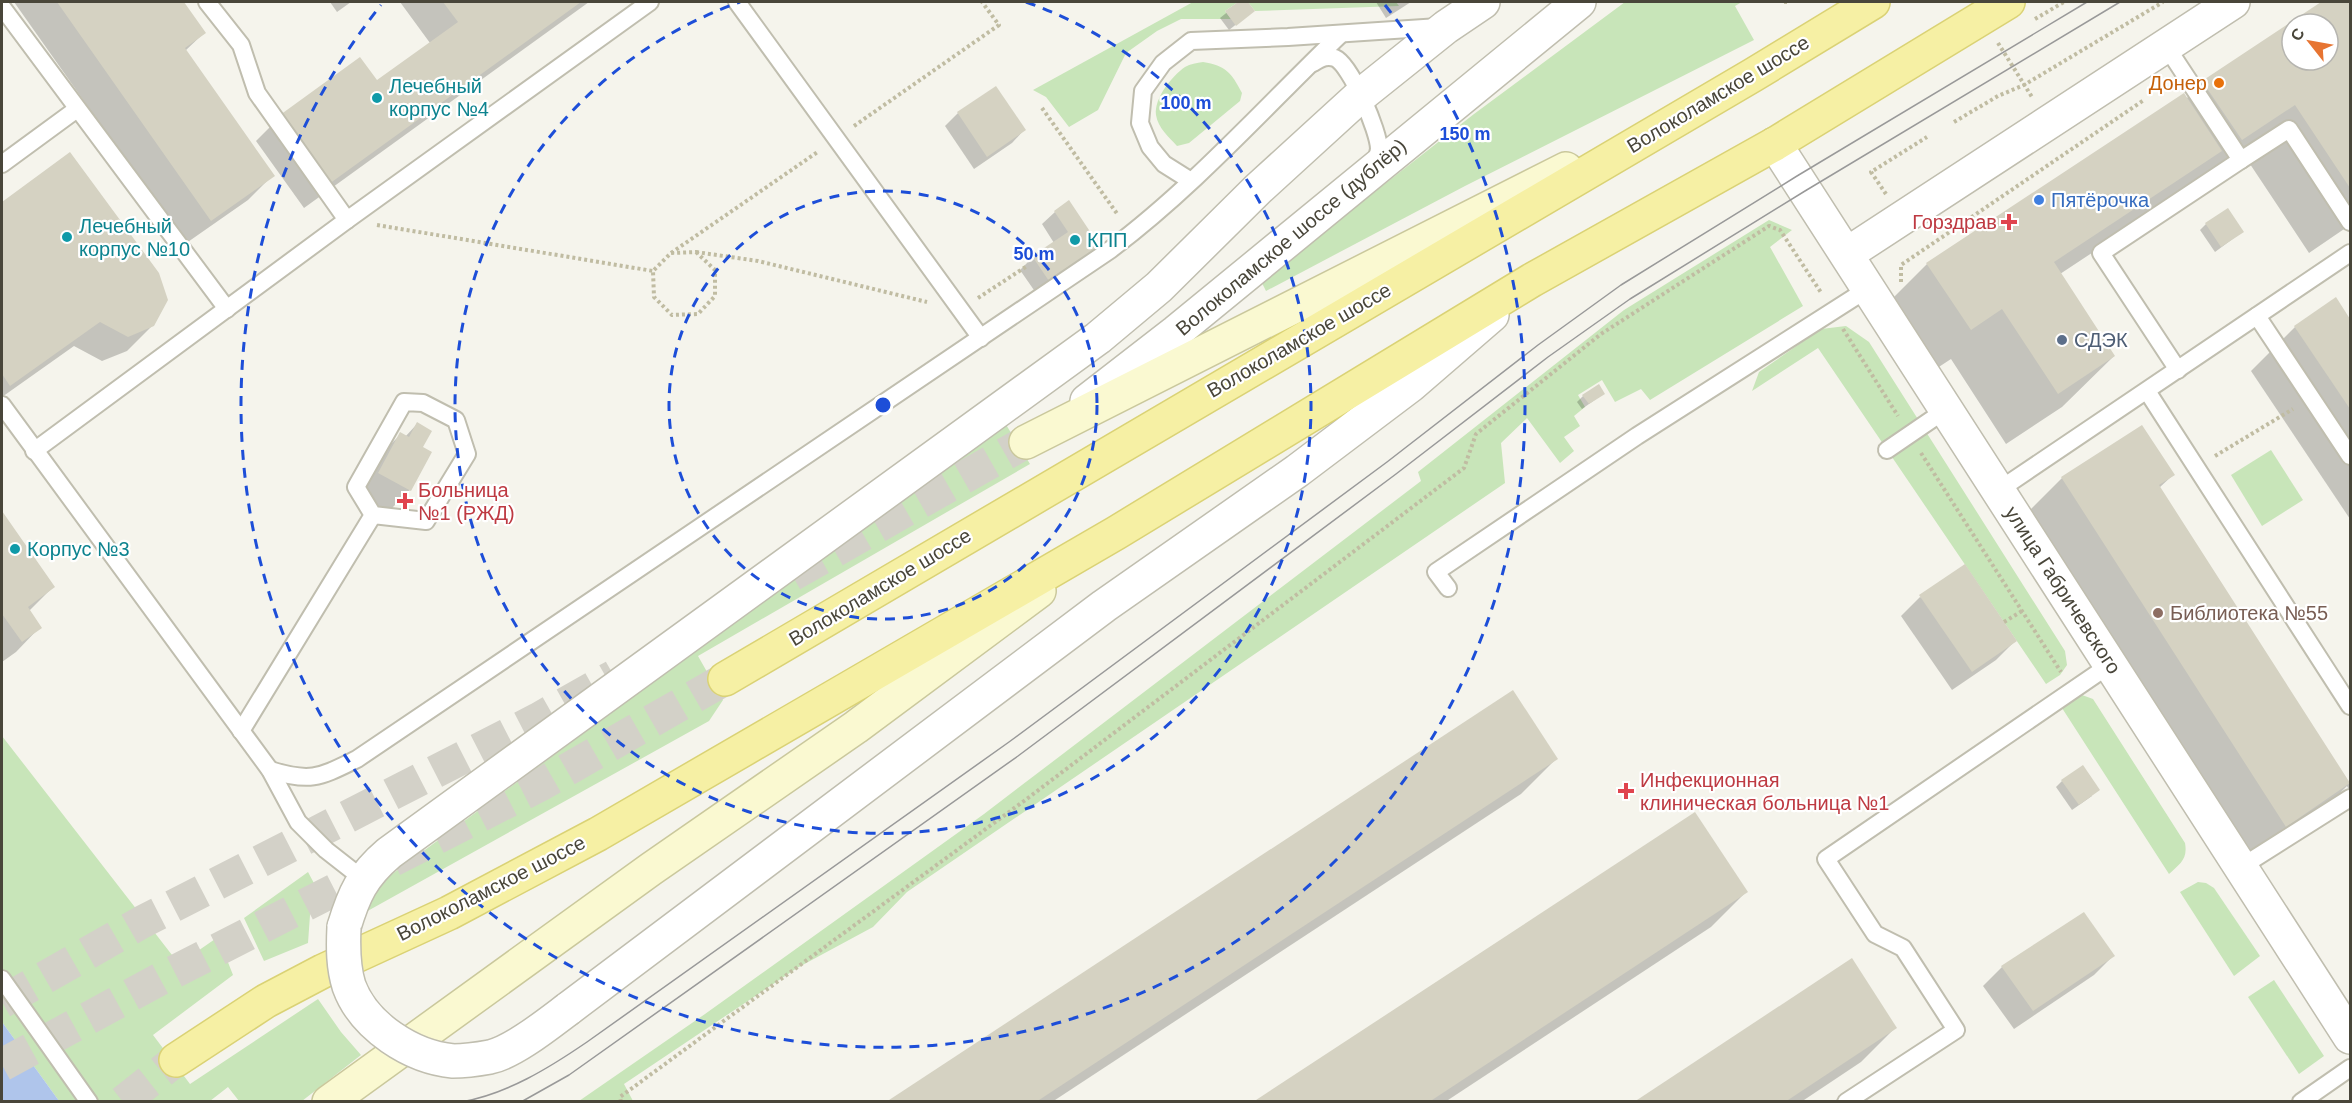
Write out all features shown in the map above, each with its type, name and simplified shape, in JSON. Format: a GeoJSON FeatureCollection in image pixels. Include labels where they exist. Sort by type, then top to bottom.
{"type":"FeatureCollection","features":[{"type":"Feature","properties":{"kind":"main road","name":"Волоколамское шоссе"},"geometry":{"type":"LineString","coordinates":[[725,679],[1753,75],[1873,2]]}},
{"type":"Feature","properties":{"kind":"main road","name":"Волоколамское шоссе"},"geometry":{"type":"LineString","coordinates":[[177,1060],[276,996],[323,971],[449,913],[598,834],[1116,534],[1532,280],[1775,144],[2008,2]]}},
{"type":"Feature","properties":{"kind":"main road"},"geometry":{"type":"LineString","coordinates":[[1026,442],[1753,75]]}},
{"type":"Feature","properties":{"kind":"main road","name":"Волоколамское шоссе"},"geometry":{"type":"LineString","coordinates":[[329,1101],[651,869],[856,726],[1116,534]]}},
{"type":"Feature","properties":{"kind":"street"},"geometry":{"type":"LineString","coordinates":[[1483,2],[1446,27],[1361,95],[1258,189],[1159,287],[1098,338],[417,832],[375,865],[363,879],[353,898],[344,927],[342,955],[350,987],[365,1013],[390,1036],[418,1053],[453,1061],[492,1057],[528,1038],[1095,613],[1297,471],[1412,384],[1532,280]]}},
{"type":"Feature","properties":{"kind":"street","name":"Волоколамское шоссе (дублёр)"},"geometry":{"type":"LineString","coordinates":[[1026,442],[1125,373],[1579,2]]}},
{"type":"Feature","properties":{"kind":"street"},"geometry":{"type":"LineString","coordinates":[[1848,254],[2232,2]]}},
{"type":"Feature","properties":{"kind":"street","name":"улица Габричевского"},"geometry":{"type":"LineString","coordinates":[[1775,144],[1848,254],[2350,1037]]}},
{"type":"Feature","properties":{"kind":"lane"},"geometry":{"type":"LineString","coordinates":[[207,2],[241,45],[257,93],[347,220]]}},
{"type":"Feature","properties":{"kind":"lane"},"geometry":{"type":"LineString","coordinates":[[34,451],[347,220],[650,2]]}},
{"type":"Feature","properties":{"kind":"lane"},"geometry":{"type":"LineString","coordinates":[[737,2],[981,338]]}},
{"type":"Feature","properties":{"kind":"lane"},"geometry":{"type":"LineString","coordinates":[[2,7],[227,309]]}},
{"type":"Feature","properties":{"kind":"lane"},"geometry":{"type":"LineString","coordinates":[[1191,181],[1164,164],[1150,147],[1140,123],[1143,91],[1163,63],[1191,41],[1446,27]]}},
{"type":"Feature","properties":{"kind":"lane"},"geometry":{"type":"LineString","coordinates":[[270,770],[295,778],[321,777],[357,759],[981,338],[1143,225],[1341,34]]}},
{"type":"Feature","properties":{"kind":"lane"},"geometry":{"type":"LineString","coordinates":[[2166,46],[2241,160]]}},
{"type":"Feature","properties":{"kind":"lane"},"geometry":{"type":"LineString","coordinates":[[1309,64],[1325,57],[1335,58],[1348,72],[1361,95],[1379,147],[1375,167]]}},
{"type":"Feature","properties":{"kind":"lane"},"geometry":{"type":"LineString","coordinates":[[2,164],[77,109]]}},
{"type":"Feature","properties":{"kind":"lane"},"geometry":{"type":"LineString","coordinates":[[2178,370],[2101,253],[2289,129],[2350,222]]}},
{"type":"Feature","properties":{"kind":"lane"},"geometry":{"type":"LineString","coordinates":[[1999,490],[2257,316],[2348,261]]}},
{"type":"Feature","properties":{"kind":"lane"},"geometry":{"type":"LineString","coordinates":[[1448,588],[1436,572],[1637,436],[1869,288]]}},
{"type":"Feature","properties":{"kind":"lane"},"geometry":{"type":"LineString","coordinates":[[2257,316],[2350,456]]}},
{"type":"Feature","properties":{"kind":"lane"},"geometry":{"type":"LineString","coordinates":[[2147,391],[2350,706]]}},
{"type":"Feature","properties":{"kind":"lane"},"geometry":{"type":"LineString","coordinates":[[404,402],[423,403],[456,420],[467,454],[426,521],[373,515],[356,488],[404,402]]}},
{"type":"Feature","properties":{"kind":"lane"},"geometry":{"type":"LineString","coordinates":[[2,405],[270,770],[298,822],[326,850],[363,879]]}},
{"type":"Feature","properties":{"kind":"lane"},"geometry":{"type":"LineString","coordinates":[[1887,450],[1947,409]]}},
{"type":"Feature","properties":{"kind":"lane"},"geometry":{"type":"LineString","coordinates":[[241,731],[373,515]]}},
{"type":"Feature","properties":{"kind":"lane"},"geometry":{"type":"LineString","coordinates":[[1846,1101],[1956,1030],[1903,948],[1875,934],[1827,859],[2111,664]]}},
{"type":"Feature","properties":{"kind":"lane"},"geometry":{"type":"LineString","coordinates":[[2241,867],[2350,798]]}},
{"type":"Feature","properties":{"kind":"lane"},"geometry":{"type":"LineString","coordinates":[[2,979],[89,1101]]}},
{"type":"Feature","properties":{"kind":"lane"},"geometry":{"type":"LineString","coordinates":[[2301,1101],[2350,1068]]}},
{"type":"Feature","properties":{"kind":"path"},"geometry":{"type":"LineString","coordinates":[[1954,122],[1998,96],[2024,85],[2163,2]]}},
{"type":"Feature","properties":{"kind":"path"},"geometry":{"type":"LineString","coordinates":[[1997,42],[2024,85]]}},
{"type":"Feature","properties":{"kind":"path"},"geometry":{"type":"LineString","coordinates":[[1901,285],[1901,265],[2148,98]]}},
{"type":"Feature","properties":{"kind":"path"},"geometry":{"type":"LineString","coordinates":[[1890,200],[1871,172],[1927,137]]}},
{"type":"Feature","properties":{"kind":"path"},"geometry":{"type":"LineString","coordinates":[[347,220],[653,271]]}},
{"type":"Feature","properties":{"kind":"path"},"geometry":{"type":"LineString","coordinates":[[615,1101],[621,1099],[1024,801],[1464,468],[1476,434],[1601,334],[1769,226],[1780,230],[1833,311],[2072,690]]}},
{"type":"Feature","properties":{"kind":"path"},"geometry":{"type":"LineString","coordinates":[[696,252],[715,270],[715,296],[698,314],[672,315],[654,297],[653,271],[671,253],[696,252],[758,261],[960,310],[1027,266]]}},
{"type":"Feature","properties":{"kind":"path"},"geometry":{"type":"LineString","coordinates":[[2196,468],[2311,397]]}},
{"type":"Feature","properties":{"kind":"path"},"geometry":{"type":"LineString","coordinates":[[2004,622],[2022,611]]}},
{"type":"Feature","properties":{"kind":"green space"},"geometry":{"type":"Polygon","coordinates":[[[1193,2],[1238,2],[1225,11],[1231,19],[1181,19],[1157,31],[1126,53],[1098,110],[1069,127],[1046,97],[1033,90],[1193,2]]]}},
{"type":"Feature","properties":{"kind":"green space"},"geometry":{"type":"Polygon","coordinates":[[[1248,2],[1396,2],[1399,6],[1255,11],[1248,2]]]}},
{"type":"Feature","properties":{"kind":"green space"},"geometry":{"type":"Polygon","coordinates":[[[1625,2],[1742,2],[1735,6],[1754,40],[1465,186],[1266,291],[1261,281],[1474,114],[1625,2]]]}},
{"type":"Feature","properties":{"kind":"green space"},"geometry":{"type":"Polygon","coordinates":[[[1203,62],[1223,68],[1231,75],[1242,93],[1240,101],[1189,143],[1177,146],[1159,124],[1156,108],[1165,88],[1180,71],[1189,65],[1203,62]]]}},
{"type":"Feature","properties":{"kind":"green space"},"geometry":{"type":"Polygon","coordinates":[[[1769,220],[1792,230],[1770,247],[1803,306],[1650,400],[1641,389],[1615,402],[1602,380],[1578,395],[1585,407],[1574,416],[1580,426],[1564,437],[1574,451],[1560,463],[1527,418],[1501,443],[1505,483],[907,892],[873,927],[797,968],[624,1084],[633,1101],[579,1101],[705,1014],[984,814],[1421,481],[1418,472],[1624,310],[1769,220]]]}},
{"type":"Feature","properties":{"kind":"green space"},"geometry":{"type":"Polygon","coordinates":[[[1846,326],[1869,342],[2065,651],[2067,665],[2060,675],[2046,684],[1818,348],[1752,391],[1759,372],[1821,329],[1846,326]]]}},
{"type":"Feature","properties":{"kind":"green space"},"geometry":{"type":"Polygon","coordinates":[[[1005,423],[1030,464],[698,656],[723,700],[709,721],[364,913],[380,883],[1005,423]]]}},
{"type":"Feature","properties":{"kind":"green space"},"geometry":{"type":"Polygon","coordinates":[[[2271,450],[2303,500],[2262,526],[2231,475],[2271,450]]]}},
{"type":"Feature","properties":{"kind":"green space"},"geometry":{"type":"Polygon","coordinates":[[[2082,695],[2093,699],[2185,843],[2184,857],[2169,874],[2062,708],[2074,696],[2082,695]]]}},
{"type":"Feature","properties":{"kind":"green space"},"geometry":{"type":"Polygon","coordinates":[[[2,736],[179,964],[218,937],[233,975],[153,1035],[190,1084],[318,999],[341,1032],[361,1055],[302,1101],[239,1101],[228,1087],[210,1101],[59,1101],[2,1022],[2,736]]]}},
{"type":"Feature","properties":{"kind":"green space"},"geometry":{"type":"Polygon","coordinates":[[[308,872],[316,887],[310,915],[308,943],[264,961],[244,918],[308,872]]]}},
{"type":"Feature","properties":{"kind":"green space"},"geometry":{"type":"Polygon","coordinates":[[[2198,882],[2206,883],[2214,888],[2260,956],[2234,976],[2180,892],[2198,882]]]}},
{"type":"Feature","properties":{"kind":"green space"},"geometry":{"type":"Polygon","coordinates":[[[2274,980],[2324,1056],[2299,1074],[2248,997],[2274,980]]]}},
{"type":"Feature","properties":{"kind":"water"},"geometry":{"type":"Polygon","coordinates":[[[2,1022],[59,1101],[2,1101],[2,1022]]]}},
{"type":"Feature","properties":{"kind":"building"},"geometry":{"type":"Polygon","coordinates":[[[57,2],[184,2],[206,33],[185,48],[275,176],[211,221],[57,2]]]}},
{"type":"Feature","properties":{"kind":"building","name":"Лечебный корпус №4"},"geometry":{"type":"Polygon","coordinates":[[[443,2],[581,2],[329,184],[280,115],[360,57],[377,80],[458,22],[443,2]]]}},
{"type":"Feature","properties":{"kind":"building"},"geometry":{"type":"Polygon","coordinates":[[[1238,2],[1248,2],[1255,11],[1236,26],[1225,11],[1238,2]]]}},
{"type":"Feature","properties":{"kind":"building"},"geometry":{"type":"Polygon","coordinates":[[[2321,2],[2350,2],[2350,188],[2295,105],[2242,140],[2202,81],[2280,29],[2280,72],[2340,72],[2340,12],[2306,12],[2321,2]]]}},
{"type":"Feature","properties":{"kind":"building"},"geometry":{"type":"Polygon","coordinates":[[[996,86],[1026,130],[987,157],[957,112],[996,86]]]}},
{"type":"Feature","properties":{"kind":"building"},"geometry":{"type":"Polygon","coordinates":[[[2184,93],[2222,151],[2054,262],[2115,356],[2058,394],[2002,309],[1971,330],[1926,263],[2184,93]]]}},
{"type":"Feature","properties":{"kind":"building","name":"Лечебный корпус №10"},"geometry":{"type":"Polygon","coordinates":[[[70,152],[159,273],[168,300],[154,326],[128,337],[100,322],[10,386],[2,374],[2,202],[70,152]]]}},
{"type":"Feature","properties":{"kind":"building","name":"КПП"},"geometry":{"type":"Polygon","coordinates":[[[1069,200],[1095,239],[1093,241],[1098,248],[1049,281],[1032,256],[1068,232],[1054,211],[1069,200]]]}},
{"type":"Feature","properties":{"kind":"building"},"geometry":{"type":"Polygon","coordinates":[[[2228,208],[2244,232],[2221,247],[2205,223],[2228,208]]]}},
{"type":"Feature","properties":{"kind":"building"},"geometry":{"type":"Polygon","coordinates":[[[2336,297],[2350,319],[2350,409],[2294,326],[2336,297]]]}},
{"type":"Feature","properties":{"kind":"building"},"geometry":{"type":"Polygon","coordinates":[[[1599,384],[1605,394],[1589,404],[1582,395],[1599,384]]]}},
{"type":"Feature","properties":{"kind":"building"},"geometry":{"type":"Polygon","coordinates":[[[417,422],[432,431],[423,447],[432,452],[411,491],[378,473],[400,432],[409,437],[417,422]]]}},
{"type":"Feature","properties":{"kind":"building"},"geometry":{"type":"Polygon","coordinates":[[[2142,425],[2175,475],[2159,485],[2350,783],[2286,827],[2061,477],[2142,425]]]}},
{"type":"Feature","properties":{"kind":"building","name":"Корпус №3"},"geometry":{"type":"Polygon","coordinates":[[[2,511],[55,587],[28,607],[42,628],[22,642],[2,614],[2,511]]]}},
{"type":"Feature","properties":{"kind":"building"},"geometry":{"type":"Polygon","coordinates":[[[1965,564],[2017,641],[1972,672],[1919,595],[1965,564]]]}},
{"type":"Feature","properties":{"kind":"building"},"geometry":{"type":"Polygon","coordinates":[[[1513,690],[1558,759],[1036,1102],[886,1102],[1513,690]]]}},
{"type":"Feature","properties":{"kind":"building"},"geometry":{"type":"Polygon","coordinates":[[[2083,765],[2100,790],[2079,805],[2061,780],[2083,765]]]}},
{"type":"Feature","properties":{"kind":"building"},"geometry":{"type":"Polygon","coordinates":[[[1695,812],[1748,892],[1429,1102],[1253,1102],[1695,812]]]}},
{"type":"Feature","properties":{"kind":"building"},"geometry":{"type":"Polygon","coordinates":[[[2084,912],[2115,956],[2033,1011],[2001,966],[2084,912]]]}},
{"type":"Feature","properties":{"kind":"building"},"geometry":{"type":"Polygon","coordinates":[[[1852,958],[1897,1028],[1785,1102],[1634,1102],[1852,958]]]}},
{"type":"Feature","properties":{"kind":"tunnel"},"geometry":{"type":"LineString","coordinates":[[792,575],[1026,442]]}},
{"type":"Feature","properties":{"kind":"tunnel"},"geometry":{"type":"LineString","coordinates":[[2,1002],[142,922],[538,719],[614,676]]}},
{"type":"Feature","properties":{"kind":"tunnel"},"geometry":{"type":"LineString","coordinates":[[2,1065],[164,977],[542,784],[725,679]]}},
{"type":"Feature","properties":{"kind":"tunnel"},"geometry":{"type":"LineString","coordinates":[[123,1102],[176,1060]]}},
{"type":"Feature","properties":{"kind":"tram line"},"geometry":{"type":"LineString","coordinates":[[461,1102],[495,1093],[527,1079],[587,1042],[1009,742],[1387,462],[1538,345],[1621,285],[1797,176],[2087,2]]}},
{"type":"Feature","properties":{"kind":"tram line"},"geometry":{"type":"LineString","coordinates":[[521,1102],[569,1075],[1018,756],[1396,474],[1548,357],[1630,299],[2120,2]]}},
{"type":"Feature","properties":{"kind":"place","name":"Донер"},"geometry":{"type":"Point","coordinates":[2219,83]}},
{"type":"Feature","properties":{"kind":"place","name":"Лечебный корпус №4"},"geometry":{"type":"Point","coordinates":[377,98]}},
{"type":"Feature","properties":{"kind":"place","name":"Пятёрочка"},"geometry":{"type":"Point","coordinates":[2039,200]}},
{"type":"Feature","properties":{"kind":"place","name":"Горздрав"},"geometry":{"type":"Point","coordinates":[2009,222]}},
{"type":"Feature","properties":{"kind":"place","name":"Лечебный корпус №10"},"geometry":{"type":"Point","coordinates":[67,237]}},
{"type":"Feature","properties":{"kind":"place","name":"КПП"},"geometry":{"type":"Point","coordinates":[1075,240]}},
{"type":"Feature","properties":{"kind":"place","name":"СДЭК"},"geometry":{"type":"Point","coordinates":[2062,340]}},
{"type":"Feature","properties":{"kind":"place","name":"Больница №1 (РЖД)"},"geometry":{"type":"Point","coordinates":[405,501]}},
{"type":"Feature","properties":{"kind":"place","name":"Корпус №3"},"geometry":{"type":"Point","coordinates":[15,549]}},
{"type":"Feature","properties":{"kind":"place","name":"Библиотека №55"},"geometry":{"type":"Point","coordinates":[2158,613]}},
{"type":"Feature","properties":{"kind":"place","name":"Инфекционная клиническая больница №1"},"geometry":{"type":"Point","coordinates":[1626,791]}}]}
